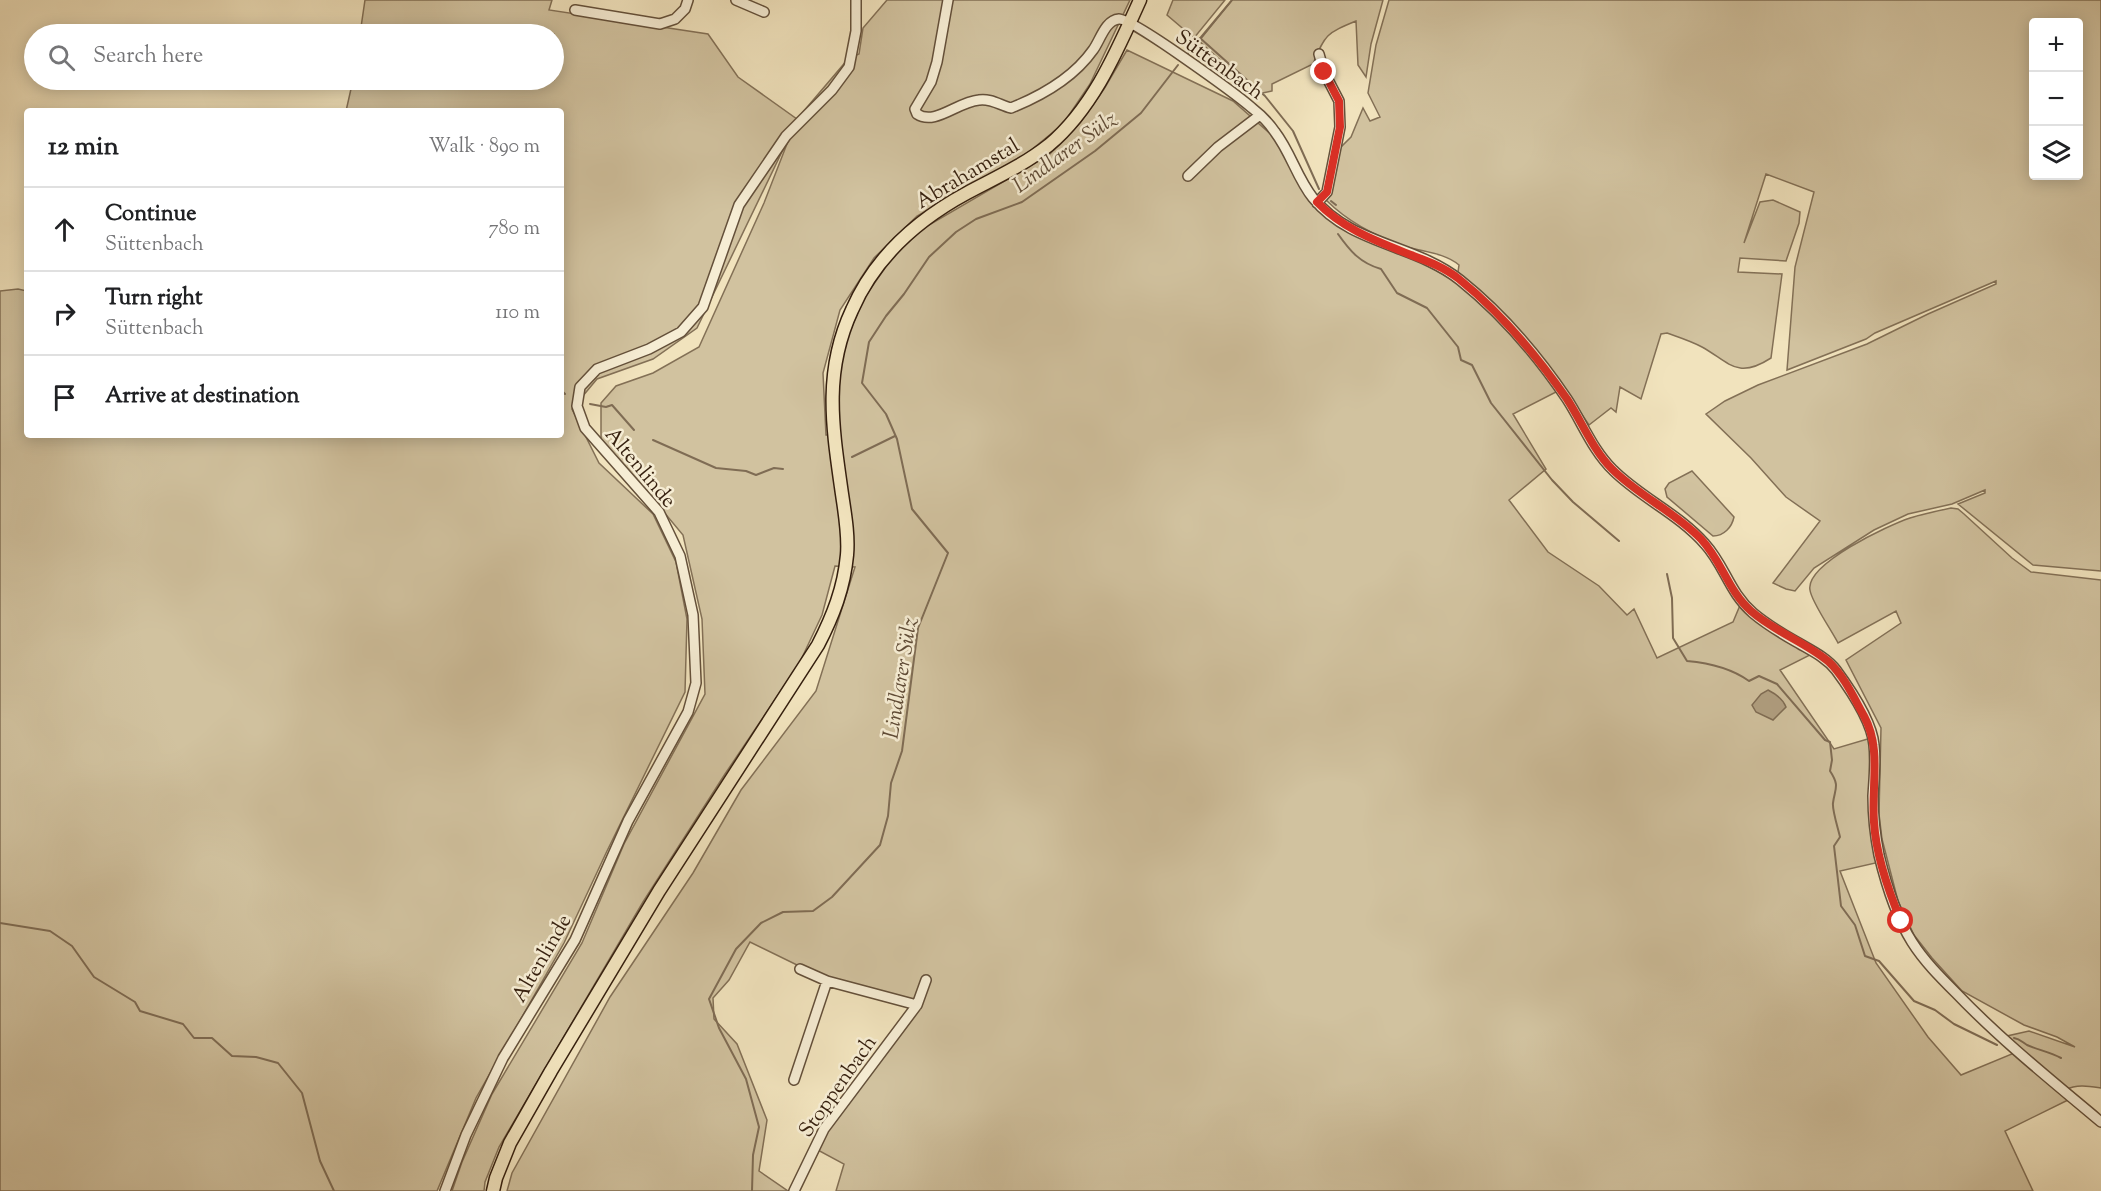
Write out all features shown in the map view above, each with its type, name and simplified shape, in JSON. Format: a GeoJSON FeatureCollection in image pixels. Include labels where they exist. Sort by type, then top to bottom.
{"type":"FeatureCollection","features":[{"type":"Feature","properties":{"kind":"main road","name":"Abrahamstal"},"geometry":{"type":"LineString","coordinates":[[493,1191],[510,1143],[551,1071],[659,891],[818,645],[833,616],[843,584],[847,552],[834,440],[832,393],[834,361],[858,297],[879,264],[916,226],[949,204],[1028,160],[1068,127],[1091,97],[1140,0]]}},
{"type":"Feature","properties":{"kind":"street"},"geometry":{"type":"LineString","coordinates":[[575,10],[660,24],[675,19],[685,9],[688,0]]}},
{"type":"Feature","properties":{"kind":"street"},"geometry":{"type":"LineString","coordinates":[[736,0],[764,12]]}},
{"type":"Feature","properties":{"kind":"street","name":"Altenlinde"},"geometry":{"type":"LineString","coordinates":[[445,1191],[466,1135],[503,1058],[575,940],[628,822],[688,712],[696,683],[693,615],[680,556],[659,512],[585,428],[577,406],[580,387],[597,369],[649,349],[681,332],[703,307],[739,205],[786,136],[832,90],[849,67],[856,31],[856,0]]}},
{"type":"Feature","properties":{"kind":"street"},"geometry":{"type":"LineString","coordinates":[[948,0],[937,62],[931,82],[915,109],[917,114],[930,119],[965,102],[981,99],[991,100],[1011,108],[1022,103],[1044,92],[1081,64],[1094,49],[1110,23],[1119,19],[1129,22]]}},
{"type":"Feature","properties":{"kind":"street","name":"Süttenbach"},"geometry":{"type":"LineString","coordinates":[[1129,22],[1232,92],[1260,115],[1282,142],[1306,189],[1332,217],[1351,229],[1438,266],[1458,278],[1518,338],[1546,372],[1612,469],[1702,540],[1715,557],[1737,596],[1750,610],[1832,665],[1860,709],[1873,737],[1875,749],[1874,828],[1890,893],[1909,938],[1934,970],[1965,1002],[2036,1069],[2101,1122]]}},
{"type":"Feature","properties":{"kind":"street"},"geometry":{"type":"LineString","coordinates":[[1317,202],[1327,192],[1340,127],[1339,101],[1324,72],[1319,54]]}},
{"type":"Feature","properties":{"kind":"street","name":"Süttenbach"},"geometry":{"type":"LineString","coordinates":[[1188,176],[1218,147],[1260,115]]}},
{"type":"Feature","properties":{"kind":"street"},"geometry":{"type":"LineString","coordinates":[[800,969],[827,981],[917,1005]]}},
{"type":"Feature","properties":{"kind":"street","name":"Stoppenbach"},"geometry":{"type":"LineString","coordinates":[[795,1191],[824,1129],[917,1005],[926,980]]}},
{"type":"Feature","properties":{"kind":"street","name":"Stoppenbach"},"geometry":{"type":"LineString","coordinates":[[794,1080],[827,981]]}},
{"type":"Feature","properties":{"kind":"shaded area"},"geometry":{"type":"Polygon","coordinates":[[[365,0],[552,0],[549,10],[708,34],[738,77],[797,119],[849,58],[859,54],[863,28],[887,0],[1130,0],[1090,84],[1063,124],[1025,155],[917,216],[874,258],[840,310],[823,373],[826,435],[838,435],[838,372],[847,338],[864,298],[892,258],[922,229],[1049,155],[1080,123],[1127,50],[1233,101],[1275,138],[1323,213],[1473,291],[1558,391],[1513,414],[1546,469],[1509,500],[1548,552],[1599,586],[1627,615],[1634,609],[1657,658],[1733,622],[1741,603],[1814,653],[1780,670],[1834,749],[1871,738],[1880,862],[1840,871],[1876,963],[1928,1037],[1961,1075],[2014,1053],[2068,1100],[2005,1131],[2033,1191],[836,1191],[844,1164],[814,1148],[916,1006],[840,986],[750,942],[729,980],[713,998],[714,1019],[737,1044],[767,1120],[759,1171],[788,1191],[507,1191],[512,1173],[610,997],[693,873],[741,790],[816,691],[855,567],[835,566],[822,615],[799,664],[643,902],[499,1147],[485,1182],[484,1191],[452,1191],[462,1162],[492,1094],[582,943],[624,844],[705,694],[702,619],[683,535],[643,487],[601,445],[601,403],[616,386],[653,373],[699,347],[764,203],[792,131],[697,328],[653,359],[597,379],[572,409],[599,463],[653,514],[676,562],[687,619],[685,692],[564,943],[476,1098],[437,1191],[0,1191],[0,291],[24,290],[24,438],[564,438],[564,108],[347,108],[351,90],[564,90],[564,24],[361,24],[365,0]]]}},
{"type":"Feature","properties":{"kind":"shaded area"},"geometry":{"type":"Polygon","coordinates":[[[1173,0],[1225,0],[1194,38],[1167,15],[1173,0]]]}},
{"type":"Feature","properties":{"kind":"shaded area"},"geometry":{"type":"Polygon","coordinates":[[[1232,0],[1383,0],[1371,44],[1366,77],[1358,65],[1356,21],[1333,32],[1324,40],[1313,64],[1272,84],[1272,91],[1258,94],[1199,41],[1232,0]]]}},
{"type":"Feature","properties":{"kind":"shaded area"},"geometry":{"type":"Polygon","coordinates":[[[1389,0],[2101,0],[2101,571],[2033,565],[1958,504],[1985,493],[1985,490],[1952,504],[1908,514],[1874,530],[1814,568],[1795,591],[1773,583],[1820,521],[1786,497],[1751,458],[1706,414],[1725,401],[1758,385],[1867,344],[1996,284],[1996,281],[1875,333],[1866,339],[1787,370],[1795,267],[1814,192],[1766,174],[1744,243],[1760,202],[1773,200],[1800,212],[1799,223],[1786,261],[1740,258],[1738,272],[1782,274],[1771,358],[1750,368],[1741,368],[1727,363],[1693,343],[1667,333],[1661,334],[1641,399],[1620,387],[1616,412],[1611,408],[1589,425],[1558,379],[1515,328],[1458,272],[1459,265],[1441,255],[1407,247],[1374,234],[1353,222],[1326,200],[1340,148],[1351,137],[1363,108],[1370,121],[1380,117],[1368,93],[1376,45],[1389,0]]]}},
{"type":"Feature","properties":{"kind":"shaded area"},"geometry":{"type":"Polygon","coordinates":[[[1692,471],[1734,517],[1724,533],[1713,536],[1667,497],[1665,489],[1669,483],[1692,471]]]}},
{"type":"Feature","properties":{"kind":"shaded area"},"geometry":{"type":"Polygon","coordinates":[[[1951,508],[1958,509],[2012,558],[2031,572],[2101,580],[2101,1088],[2078,1086],[2065,1090],[2007,1036],[2029,1031],[2075,1047],[2057,1037],[2024,1025],[1962,991],[1914,935],[1898,901],[1882,839],[1879,814],[1881,728],[1846,660],[1901,623],[1896,611],[1838,643],[1811,595],[1812,580],[1821,569],[1850,547],[1899,522],[1951,508]]]}},
{"type":"Feature","properties":{"kind":"shaded area"},"geometry":{"type":"Polygon","coordinates":[[[1768,690],[1779,697],[1786,707],[1773,720],[1756,712],[1752,705],[1761,694],[1768,690]]]}},
{"type":"Feature","properties":{"kind":"waterway","name":"Lindlarer Sülz"},"geometry":{"type":"LineString","coordinates":[[1187,54],[1232,0]]}},
{"type":"Feature","properties":{"kind":"waterway"},"geometry":{"type":"LineString","coordinates":[[1200,38],[1265,96],[1293,131],[1319,189]]}},
{"type":"Feature","properties":{"kind":"waterway","name":"Lindlarer Sülz"},"geometry":{"type":"LineString","coordinates":[[752,1191],[753,1155],[759,1127],[746,1079],[719,1028],[709,999],[736,949],[761,923],[783,912],[813,911],[832,897],[880,845],[888,816],[891,783],[902,751],[918,628],[948,553],[912,509],[897,439],[886,414],[862,383],[869,342],[929,257],[956,232],[976,219],[1022,202],[1095,151],[1141,113],[1178,65]]}},
{"type":"Feature","properties":{"kind":"waterway"},"geometry":{"type":"LineString","coordinates":[[1331,201],[1336,205]]}},
{"type":"Feature","properties":{"kind":"waterway"},"geometry":{"type":"LineString","coordinates":[[1338,234],[1356,256],[1381,269],[1397,293],[1427,308],[1458,347],[1461,360],[1472,365],[1491,403],[1552,480],[1573,502],[1619,541]]}},
{"type":"Feature","properties":{"kind":"waterway"},"geometry":{"type":"LineString","coordinates":[[590,404],[606,407],[612,405],[634,430]]}},
{"type":"Feature","properties":{"kind":"waterway"},"geometry":{"type":"LineString","coordinates":[[852,457],[895,436]]}},
{"type":"Feature","properties":{"kind":"waterway"},"geometry":{"type":"LineString","coordinates":[[653,440],[716,468],[746,471],[756,475],[774,468],[783,469]]}},
{"type":"Feature","properties":{"kind":"waterway"},"geometry":{"type":"LineString","coordinates":[[1667,574],[1672,598],[1673,638],[1687,661],[1720,667],[1749,681],[1759,676],[1777,684],[1825,740],[1830,742],[1832,760],[1830,771],[1836,784],[1833,806],[1840,837],[1834,846],[1841,906],[1855,925],[1865,956],[1879,961],[1914,1001],[1935,1010],[1954,1024],[1997,1045]]}},
{"type":"Feature","properties":{"kind":"waterway"},"geometry":{"type":"LineString","coordinates":[[0,923],[50,931],[72,946],[94,977],[135,1002],[140,1011],[183,1024],[194,1038],[212,1038],[232,1056],[256,1057],[278,1063],[302,1093],[320,1161],[334,1191]]}},
{"type":"Feature","properties":{"kind":"waterway"},"geometry":{"type":"LineString","coordinates":[[2014,1038],[2061,1058]]}},
{"type":"Feature","properties":{"kind":"route"},"geometry":{"type":"LineString","coordinates":[[1324,72],[1339,101],[1340,127],[1327,192],[1317,202],[1332,217],[1351,229],[1438,266],[1458,278],[1500,318],[1540,364],[1612,469],[1702,540],[1715,557],[1737,596],[1750,610],[1788,638],[1821,656],[1832,665],[1842,679],[1865,718],[1874,741],[1874,828],[1887,883],[1901,921]]}}]}
